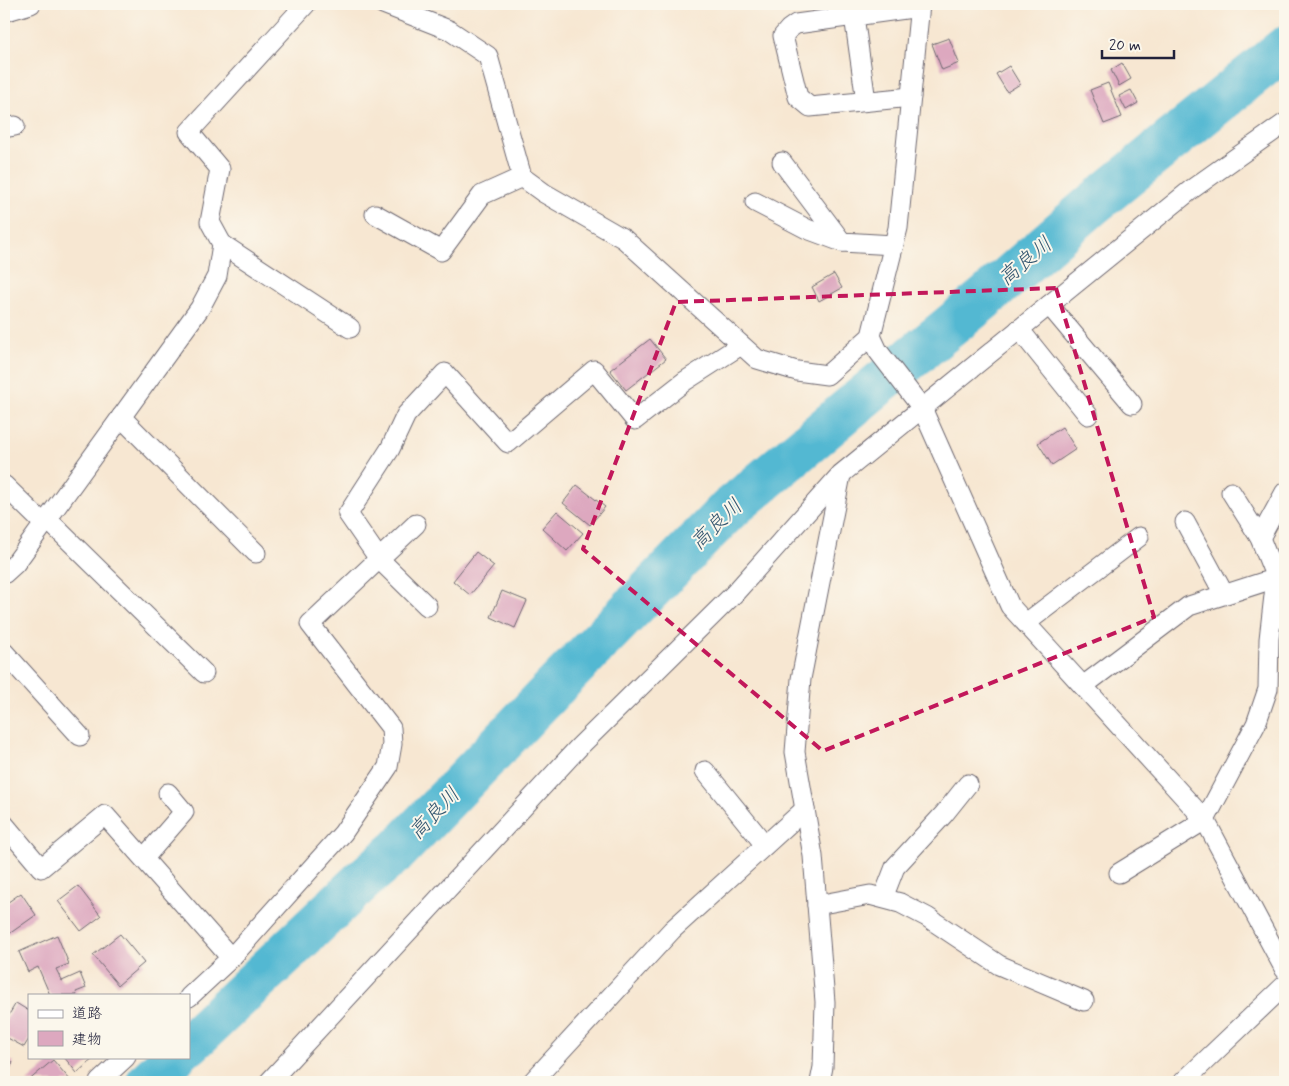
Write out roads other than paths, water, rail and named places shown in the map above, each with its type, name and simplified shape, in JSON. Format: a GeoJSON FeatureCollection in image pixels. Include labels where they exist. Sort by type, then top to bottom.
{"type":"FeatureCollection","features":[{"type":"Feature","properties":{"kind":"street"},"geometry":{"type":"LineString","coordinates":[[4,12],[31,4]]}},
{"type":"Feature","properties":{"kind":"street"},"geometry":{"type":"LineString","coordinates":[[306,4],[189,132],[220,169],[210,222],[222,244],[350,328]]}},
{"type":"Feature","properties":{"kind":"street"},"geometry":{"type":"LineString","coordinates":[[383,4],[449,30],[488,56],[522,177],[544,193],[624,239],[757,359],[797,371],[827,375],[875,344],[898,228],[911,97],[920,6],[796,24],[783,36],[798,97],[810,107],[911,97]]}},
{"type":"Feature","properties":{"kind":"street"},"geometry":{"type":"LineString","coordinates":[[854,16],[866,101]]}},
{"type":"Feature","properties":{"kind":"street"},"geometry":{"type":"LineString","coordinates":[[269,1082],[579,747],[734,594],[841,474],[918,402],[1019,329],[1192,189],[1285,123]]}},
{"type":"Feature","properties":{"kind":"street"},"geometry":{"type":"LineString","coordinates":[[782,162],[842,242]]}},
{"type":"Feature","properties":{"kind":"street"},"geometry":{"type":"LineString","coordinates":[[375,214],[440,251],[482,195],[522,177]]}},
{"type":"Feature","properties":{"kind":"street"},"geometry":{"type":"LineString","coordinates":[[755,202],[807,229],[842,242],[894,245]]}},
{"type":"Feature","properties":{"kind":"street"},"geometry":{"type":"LineString","coordinates":[[4,574],[15,564],[200,308],[217,276],[222,244]]}},
{"type":"Feature","properties":{"kind":"street"},"geometry":{"type":"LineString","coordinates":[[1049,305],[1132,404]]}},
{"type":"Feature","properties":{"kind":"street"},"geometry":{"type":"LineString","coordinates":[[1019,329],[1088,415]]}},
{"type":"Feature","properties":{"kind":"street"},"geometry":{"type":"LineString","coordinates":[[426,606],[379,559],[348,514],[390,449],[406,415],[445,373],[508,442],[594,370],[635,420],[685,380],[741,344]]}},
{"type":"Feature","properties":{"kind":"street"},"geometry":{"type":"LineString","coordinates":[[875,344],[918,402],[1010,606],[1205,820],[1285,970]]}},
{"type":"Feature","properties":{"kind":"street"},"geometry":{"type":"LineString","coordinates":[[120,417],[256,553]]}},
{"type":"Feature","properties":{"kind":"street"},"geometry":{"type":"LineString","coordinates":[[820,1082],[823,1067],[824,1002],[817,905],[813,856],[795,752],[801,679],[841,474]]}},
{"type":"Feature","properties":{"kind":"street"},"geometry":{"type":"LineString","coordinates":[[4,485],[204,673]]}},
{"type":"Feature","properties":{"kind":"street"},"geometry":{"type":"LineString","coordinates":[[1119,873],[1205,820],[1256,724],[1268,689],[1269,639],[1276,578],[1260,538],[1231,492]]}},
{"type":"Feature","properties":{"kind":"street"},"geometry":{"type":"LineString","coordinates":[[1260,538],[1285,492]]}},
{"type":"Feature","properties":{"kind":"street"},"geometry":{"type":"LineString","coordinates":[[1185,522],[1224,594]]}},
{"type":"Feature","properties":{"kind":"street"},"geometry":{"type":"LineString","coordinates":[[190,996],[231,958],[342,833],[388,767],[392,744],[391,728],[310,624],[416,524]]}},
{"type":"Feature","properties":{"kind":"street"},"geometry":{"type":"LineString","coordinates":[[1026,623],[1139,537]]}},
{"type":"Feature","properties":{"kind":"street"},"geometry":{"type":"LineString","coordinates":[[1083,686],[1188,606],[1276,578]]}},
{"type":"Feature","properties":{"kind":"street"},"geometry":{"type":"LineString","coordinates":[[4,652],[80,736]]}},
{"type":"Feature","properties":{"kind":"street"},"geometry":{"type":"LineString","coordinates":[[706,771],[766,845]]}},
{"type":"Feature","properties":{"kind":"street"},"geometry":{"type":"LineString","coordinates":[[883,898],[895,867],[944,814],[968,784]]}},
{"type":"Feature","properties":{"kind":"street"},"geometry":{"type":"LineString","coordinates":[[144,858],[184,812],[168,793]]}},
{"type":"Feature","properties":{"kind":"street"},"geometry":{"type":"LineString","coordinates":[[532,1082],[672,930],[805,809]]}},
{"type":"Feature","properties":{"kind":"street"},"geometry":{"type":"LineString","coordinates":[[4,824],[41,868],[105,814],[231,958]]}},
{"type":"Feature","properties":{"kind":"street"},"geometry":{"type":"LineString","coordinates":[[817,905],[870,895],[900,903],[927,917],[999,965],[1084,1001]]}},
{"type":"Feature","properties":{"kind":"street"},"geometry":{"type":"LineString","coordinates":[[1183,1082],[1285,984]]}},
{"type":"Feature","properties":{"kind":"street"},"geometry":{"type":"LineString","coordinates":[[99,1082],[125,1058]]}},
{"type":"Feature","properties":{"kind":"waterway","name":"高良川"},"geometry":{"type":"LineString","coordinates":[[190,1043],[363,880],[398,850],[726,512],[985,298],[1093,204],[1285,48]]}},
{"type":"Feature","properties":{"kind":"waterway","name":"高良川"},"geometry":{"type":"LineString","coordinates":[[148,1082],[173,1058]]}}]}
